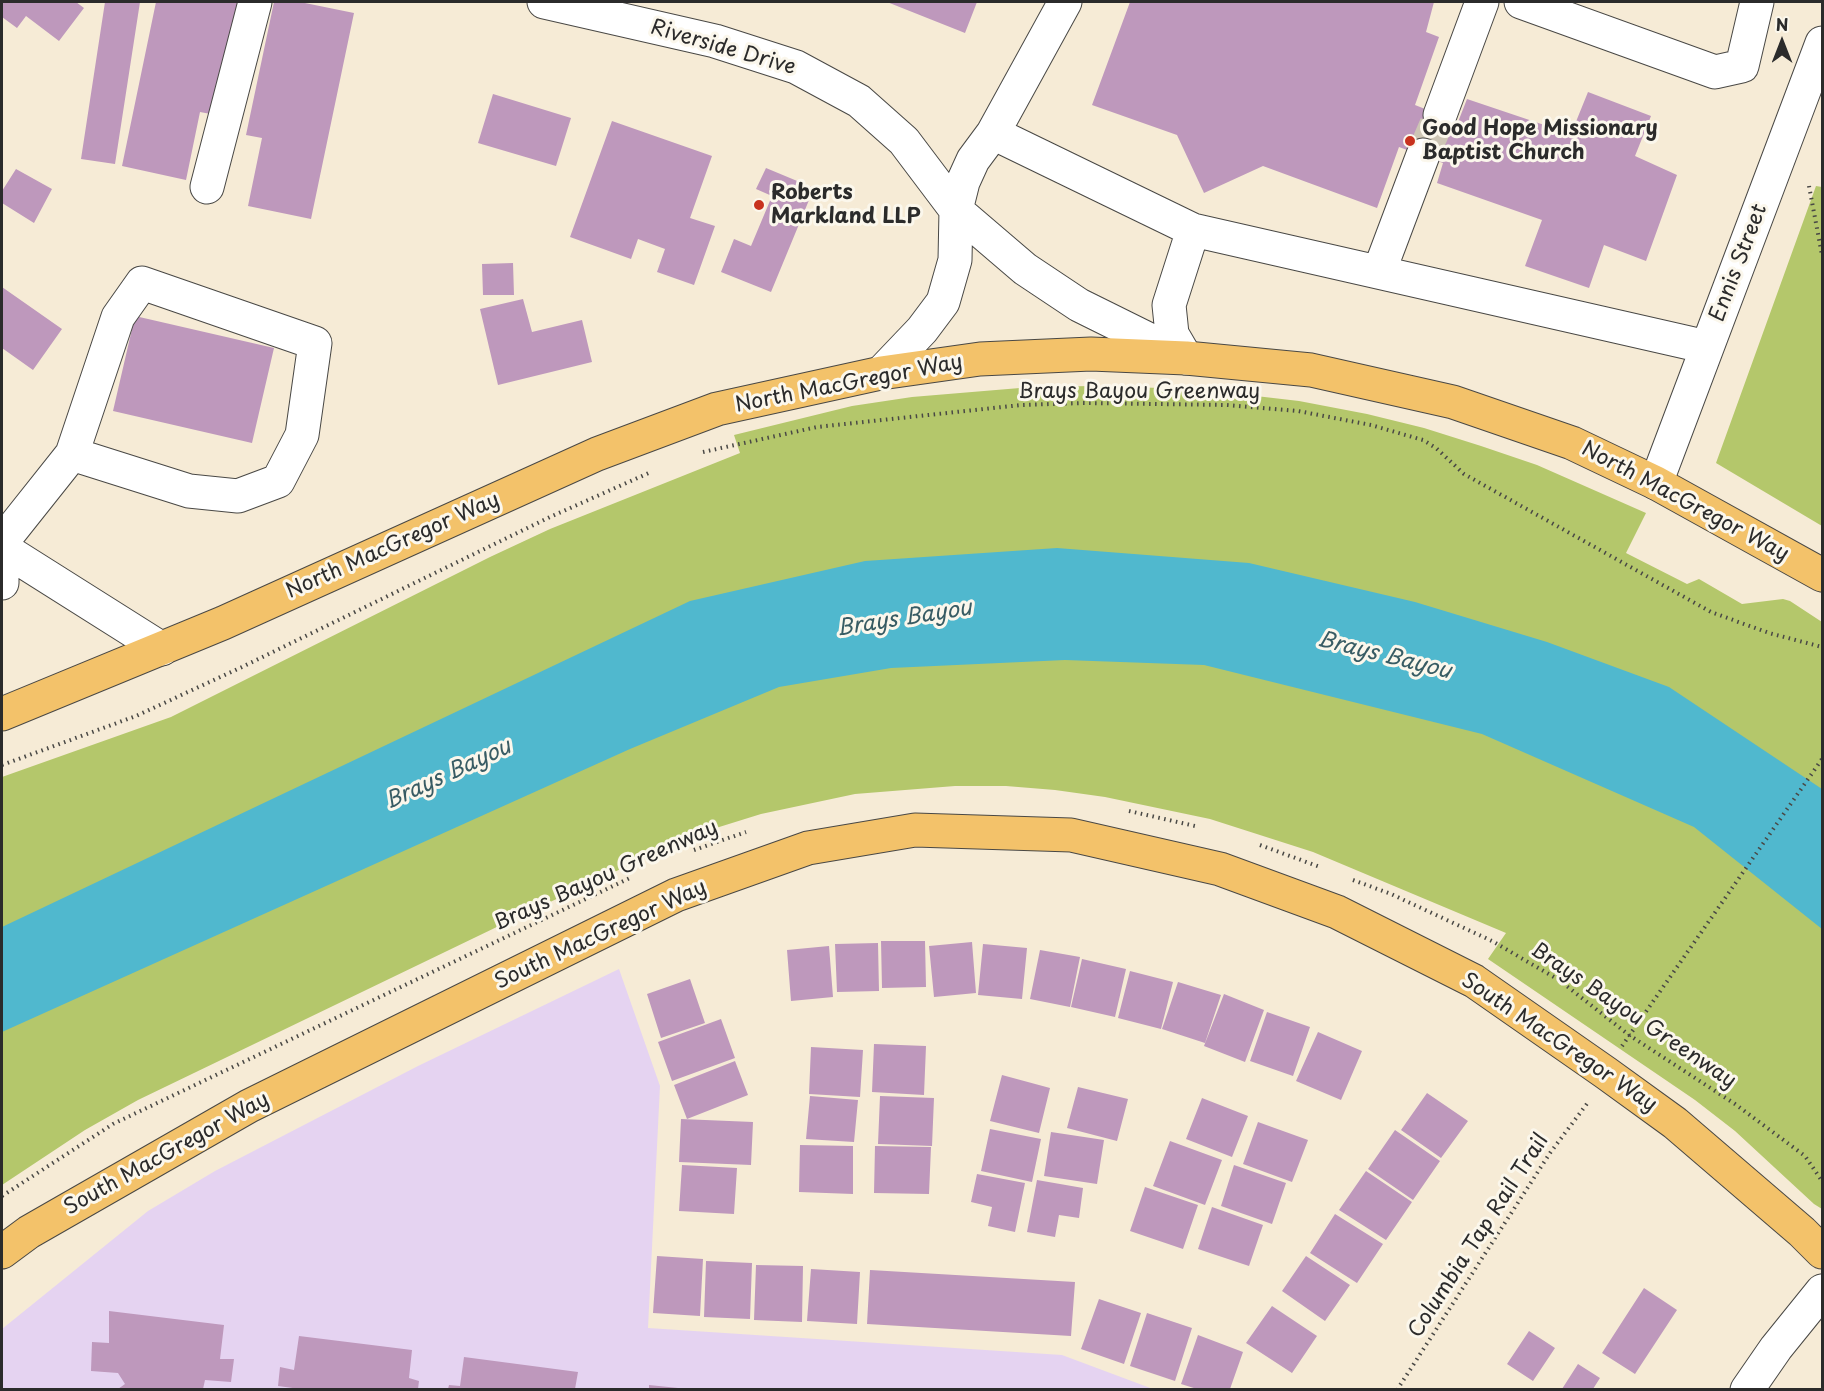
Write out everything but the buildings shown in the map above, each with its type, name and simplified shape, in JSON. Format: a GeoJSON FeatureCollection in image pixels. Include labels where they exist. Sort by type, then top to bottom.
{"type":"FeatureCollection","features":[{"type":"Feature","properties":{"kind":"main road","name":"North MacGregor Way"},"geometry":{"type":"LineString","coordinates":[[2,714],[162,649],[597,454],[717,409],[881,373],[991,359],[1091,354],[1186,358],[1311,370],[1453,402],[1572,443],[1656,483],[1822,576]]}},
{"type":"Feature","properties":{"kind":"main road","name":"South MacGregor Way"},"geometry":{"type":"LineString","coordinates":[[2,1252],[29,1233],[249,1106],[676,895],[808,848],[915,830],[1071,836],[1220,869],[1337,912],[1474,981],[1606,1073],[1675,1123],[1802,1232],[1822,1252]]}},
{"type":"Feature","properties":{"kind":"street"},"geometry":{"type":"LineString","coordinates":[[207,187],[255,2]]}},
{"type":"Feature","properties":{"kind":"street","name":"Riverside Drive"},"geometry":{"type":"LineString","coordinates":[[544,2],[715,41],[796,67],[859,101],[904,141],[956,210],[1025,269],[1078,305],[1186,358]]}},
{"type":"Feature","properties":{"kind":"street"},"geometry":{"type":"LineString","coordinates":[[881,373],[922,330],[943,302],[955,260],[956,210],[963,182],[973,160],[993,133],[1065,2]]}},
{"type":"Feature","properties":{"kind":"street"},"geometry":{"type":"LineString","coordinates":[[1440,115],[1482,2]]}},
{"type":"Feature","properties":{"kind":"street"},"geometry":{"type":"LineString","coordinates":[[1521,2],[1715,72],[1742,66],[1756,2]]}},
{"type":"Feature","properties":{"kind":"street","name":"Ennis Street"},"geometry":{"type":"LineString","coordinates":[[1656,483],[1822,43]]}},
{"type":"Feature","properties":{"kind":"street"},"geometry":{"type":"LineString","coordinates":[[993,133],[1193,230],[1707,347]]}},
{"type":"Feature","properties":{"kind":"street"},"geometry":{"type":"LineString","coordinates":[[1379,272],[1423,156]]}},
{"type":"Feature","properties":{"kind":"street"},"geometry":{"type":"LineString","coordinates":[[1186,358],[1172,334],[1169,305],[1193,230]]}},
{"type":"Feature","properties":{"kind":"street"},"geometry":{"type":"LineString","coordinates":[[2,542],[72,454],[118,317],[142,283],[315,343],[302,435],[278,481],[238,496],[189,491],[72,454]]}},
{"type":"Feature","properties":{"kind":"street"},"geometry":{"type":"LineString","coordinates":[[2,548],[162,649]]}},
{"type":"Feature","properties":{"kind":"street"},"geometry":{"type":"LineString","coordinates":[[2,575],[2,583]]}},
{"type":"Feature","properties":{"kind":"street"},"geometry":{"type":"LineString","coordinates":[[1748,1389],[1776,1348],[1822,1291]]}},
{"type":"Feature","properties":{"kind":"path"},"geometry":{"type":"LineString","coordinates":[[1809,186],[1822,255]]}},
{"type":"Feature","properties":{"kind":"path","name":"Brays Bayou Greenway"},"geometry":{"type":"LineString","coordinates":[[693,455],[817,427],[1021,405],[1083,403],[1227,405],[1298,411],[1371,425],[1423,440],[1436,448],[1464,474],[1711,612],[1769,633],[1822,646]]}},
{"type":"Feature","properties":{"kind":"path"},"geometry":{"type":"LineString","coordinates":[[2,765],[136,716],[550,517],[660,468]]}},
{"type":"Feature","properties":{"kind":"path"},"geometry":{"type":"LineString","coordinates":[[1629,1035],[1822,759]]}},
{"type":"Feature","properties":{"kind":"path"},"geometry":{"type":"LineString","coordinates":[[1127,811],[1205,829]]}},
{"type":"Feature","properties":{"kind":"path","name":"Brays Bayou Greenway"},"geometry":{"type":"LineString","coordinates":[[687,853],[750,831]]}},
{"type":"Feature","properties":{"kind":"path"},"geometry":{"type":"LineString","coordinates":[[1249,842],[1326,869]]}},
{"type":"Feature","properties":{"kind":"path","name":"Brays Bayou Greenway"},"geometry":{"type":"LineString","coordinates":[[2,1196],[113,1124],[635,875]]}},
{"type":"Feature","properties":{"kind":"path","name":"Brays Bayou Greenway"},"geometry":{"type":"LineString","coordinates":[[1348,878],[1391,894],[1492,941],[1559,980],[1629,1035],[1735,1104],[1796,1149],[1805,1156],[1822,1181]]}},
{"type":"Feature","properties":{"kind":"path","name":"Columbia Tap Rail Trail"},"geometry":{"type":"LineString","coordinates":[[1397,1389],[1550,1153],[1589,1101]]}},
{"type":"Feature","properties":{"kind":"shaded area"},"geometry":{"type":"Polygon","coordinates":[[[619,969],[660,1086],[648,1328],[1062,1355],[1153,1389],[2,1390],[2,1329],[148,1211],[215,1171],[418,1066],[619,969]]]}},
{"type":"Feature","properties":{"kind":"green space"},"geometry":{"type":"Polygon","coordinates":[[[1816,186],[1822,187],[1822,526],[1716,463],[1816,186]]]}},
{"type":"Feature","properties":{"kind":"green space"},"geometry":{"type":"Polygon","coordinates":[[[1092,386],[1230,393],[1299,401],[1424,428],[1481,446],[1537,465],[1646,513],[1626,553],[1687,584],[1699,579],[1742,604],[1783,599],[1790,601],[1822,622],[1822,1209],[1735,1131],[1695,1100],[1488,959],[1506,933],[1313,852],[1210,819],[1105,797],[1006,786],[955,786],[855,794],[761,814],[670,846],[138,1100],[85,1130],[2,1185],[2,777],[171,717],[550,529],[740,453],[734,435],[852,406],[912,397],[1032,387],[1092,386]]]}},
{"type":"Feature","properties":{"kind":"water","name":"Brays Bayou"},"geometry":{"type":"Polygon","coordinates":[[[1057,548],[1249,563],[1415,602],[1547,642],[1669,687],[1822,789],[1822,929],[1694,827],[1482,734],[1204,665],[1065,660],[891,668],[779,687],[630,749],[2,1032],[2,927],[690,601],[865,561],[1057,548]]]}},
{"type":"Feature","properties":{"kind":"tunnel"},"geometry":{"type":"LineString","coordinates":[[1423,155],[1440,115]]}},
{"type":"Feature","properties":{"kind":"place","name":"Good Hope Missionary Baptist Church"},"geometry":{"type":"Point","coordinates":[1410,141]}},
{"type":"Feature","properties":{"kind":"place","name":"Roberts Markland LLP"},"geometry":{"type":"Point","coordinates":[759,205]}}]}
